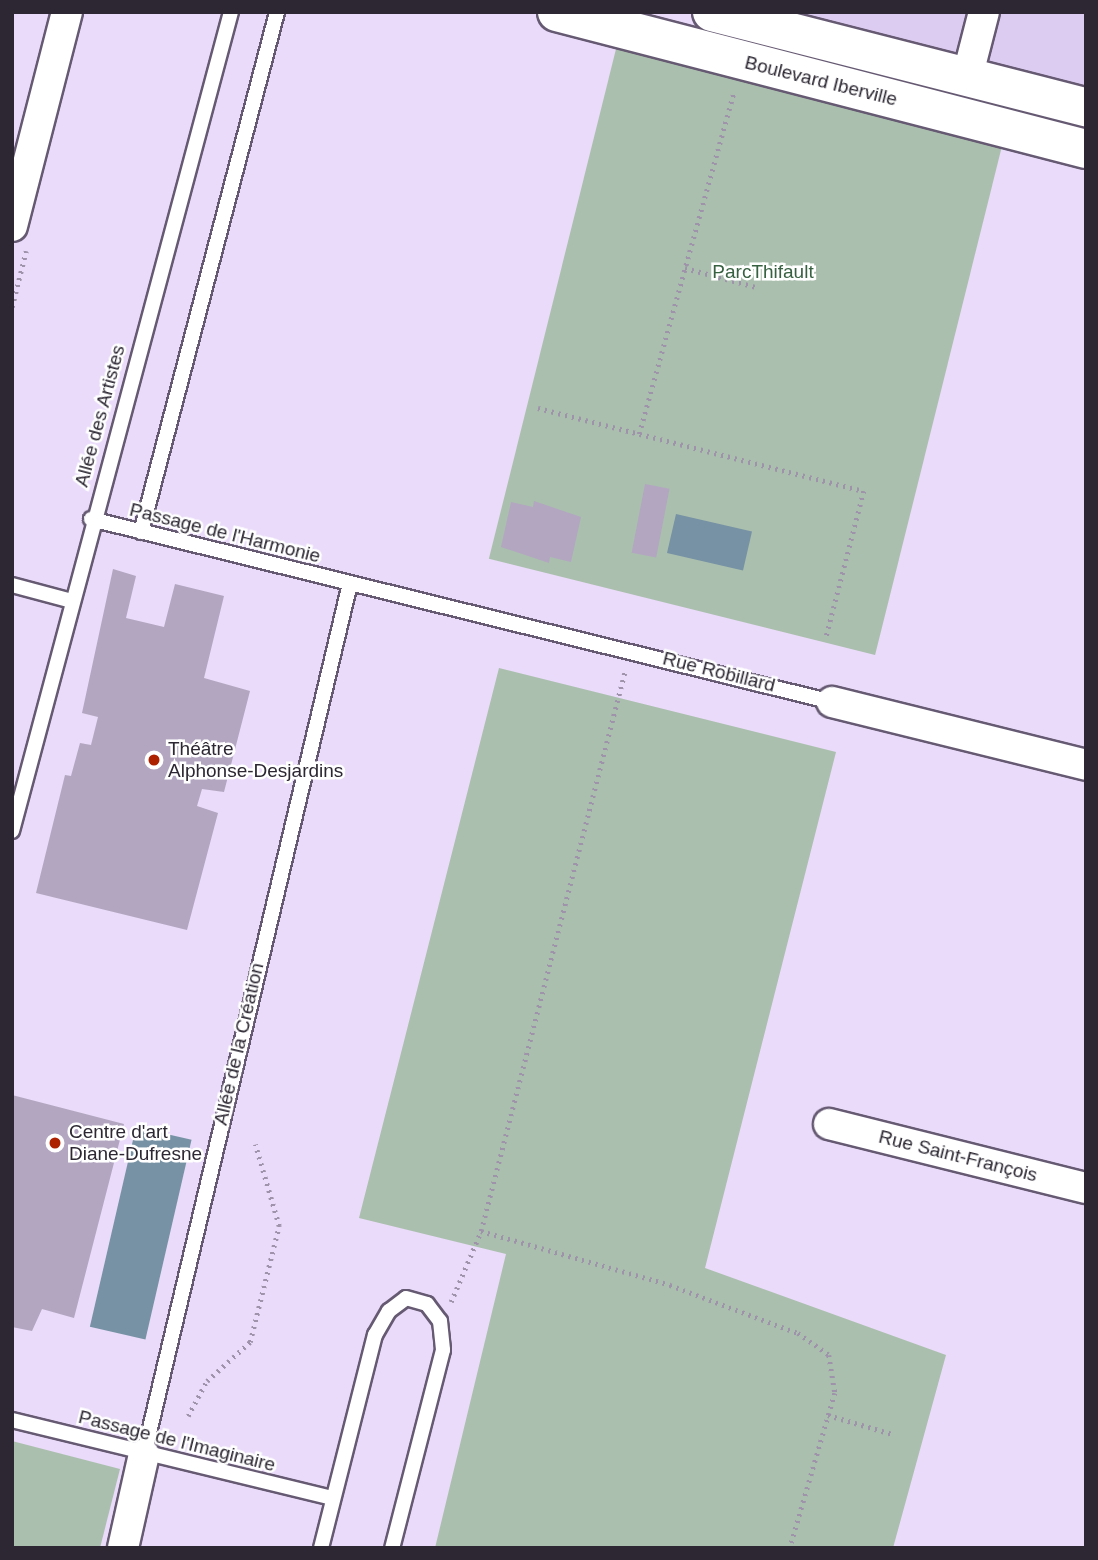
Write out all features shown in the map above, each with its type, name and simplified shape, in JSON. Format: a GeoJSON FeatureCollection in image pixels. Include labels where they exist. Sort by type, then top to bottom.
{"type":"FeatureCollection","features":[{"type":"Feature","properties":{"kind":"street"},"geometry":{"type":"LineString","coordinates":[[12,226],[67,12]]}},
{"type":"Feature","properties":{"kind":"street","name":"Boulevard Iberville"},"geometry":{"type":"LineString","coordinates":[[557,12],[660,26],[742,61],[1086,149]]}},
{"type":"Feature","properties":{"kind":"street","name":"Boulevard Iberville"},"geometry":{"type":"LineString","coordinates":[[712,12],[1086,107]]}},
{"type":"Feature","properties":{"kind":"street"},"geometry":{"type":"LineString","coordinates":[[967,78],[984,12]]}},
{"type":"Feature","properties":{"kind":"street","name":"Rue Robillard"},"geometry":{"type":"LineString","coordinates":[[832,702],[1086,765]]}},
{"type":"Feature","properties":{"kind":"street","name":"Rue Saint-François"},"geometry":{"type":"LineString","coordinates":[[829,1124],[1086,1188]]}},
{"type":"Feature","properties":{"kind":"street","name":"Allée de la Création"},"geometry":{"type":"LineString","coordinates":[[123,1548],[144,1454]]}},
{"type":"Feature","properties":{"kind":"lane","name":"Allée des Artistes"},"geometry":{"type":"LineString","coordinates":[[12,831],[91,520],[231,12]]}},
{"type":"Feature","properties":{"kind":"lane"},"geometry":{"type":"LineString","coordinates":[[141,533],[277,12]]}},
{"type":"Feature","properties":{"kind":"lane","name":"Passage de l'Harmonie"},"geometry":{"type":"LineString","coordinates":[[91,520],[351,583]]}},
{"type":"Feature","properties":{"kind":"lane","name":"Rue Robillard"},"geometry":{"type":"LineString","coordinates":[[351,583],[631,650],[832,702]]}},
{"type":"Feature","properties":{"kind":"lane","name":"Allée de la Création"},"geometry":{"type":"LineString","coordinates":[[144,1454],[351,583]]}},
{"type":"Feature","properties":{"kind":"lane"},"geometry":{"type":"LineString","coordinates":[[12,585],[72,601]]}},
{"type":"Feature","properties":{"kind":"lane"},"geometry":{"type":"LineString","coordinates":[[321,1548],[375,1335],[389,1311],[407,1298],[427,1304],[440,1321],[443,1350],[392,1548]]}},
{"type":"Feature","properties":{"kind":"lane","name":"Passage de l'Imaginaire"},"geometry":{"type":"LineString","coordinates":[[12,1420],[333,1498]]}},
{"type":"Feature","properties":{"kind":"path"},"geometry":{"type":"LineString","coordinates":[[639,434],[742,61]]}},
{"type":"Feature","properties":{"kind":"path"},"geometry":{"type":"LineString","coordinates":[[685,268],[757,287]]}},
{"type":"Feature","properties":{"kind":"path"},"geometry":{"type":"LineString","coordinates":[[538,408],[864,491],[826,638]]}},
{"type":"Feature","properties":{"kind":"path"},"geometry":{"type":"LineString","coordinates":[[440,1321],[463,1283],[481,1231],[631,650]]}},
{"type":"Feature","properties":{"kind":"path"},"geometry":{"type":"LineString","coordinates":[[188,1416],[207,1381],[250,1342],[279,1226],[255,1144]]}},
{"type":"Feature","properties":{"kind":"path"},"geometry":{"type":"LineString","coordinates":[[481,1231],[670,1284],[799,1334],[829,1356],[835,1393],[790,1548]]}},
{"type":"Feature","properties":{"kind":"path"},"geometry":{"type":"LineString","coordinates":[[828,1415],[892,1434]]}},
{"type":"Feature","properties":{"kind":"shaded area"},"geometry":{"type":"Polygon","coordinates":[[[708,12],[1086,12],[1086,107],[708,12]]]}},
{"type":"Feature","properties":{"kind":"green space","name":"ParcThifault"},"geometry":{"type":"Polygon","coordinates":[[[621,29],[1007,125],[875,655],[489,559],[621,29]]]}},
{"type":"Feature","properties":{"kind":"green space"},"geometry":{"type":"Polygon","coordinates":[[[499,668],[836,752],[705,1268],[946,1355],[893,1548],[435,1548],[506,1254],[359,1218],[499,668]]]}},
{"type":"Feature","properties":{"kind":"green space"},"geometry":{"type":"Polygon","coordinates":[[[12,1441],[120,1469],[100,1548],[12,1548],[12,1441]]]}},
{"type":"Feature","properties":{"kind":"water"},"geometry":{"type":"Polygon","coordinates":[[[676,514],[752,532],[743,571],[667,553],[676,514]]]}},
{"type":"Feature","properties":{"kind":"water"},"geometry":{"type":"Polygon","coordinates":[[[136,1127],[192,1140],[145,1340],[90,1327],[136,1127]]]}},
{"type":"Feature","properties":{"kind":"building"},"geometry":{"type":"Polygon","coordinates":[[[645,484],[670,489],[656,557],[632,553],[645,484]]]}},
{"type":"Feature","properties":{"kind":"building"},"geometry":{"type":"Polygon","coordinates":[[[534,501],[581,517],[571,562],[550,557],[549,563],[501,547],[511,502],[533,507],[534,501]]]}},
{"type":"Feature","properties":{"kind":"building","name":"Théâtre Alphonse-Desjardins"},"geometry":{"type":"Polygon","coordinates":[[[113,569],[136,576],[126,618],[164,627],[175,584],[224,596],[204,678],[250,691],[224,792],[202,789],[197,806],[218,813],[187,930],[36,893],[65,775],[71,776],[80,743],[91,745],[98,717],[82,713],[113,569]]]}},
{"type":"Feature","properties":{"kind":"building"},"geometry":{"type":"Polygon","coordinates":[[[12,1095],[124,1124],[74,1318],[42,1309],[32,1331],[12,1327],[12,1095]]]}},
{"type":"Feature","properties":{"kind":"place","name":"Théâtre Alphonse-Desjardins"},"geometry":{"type":"Point","coordinates":[154,760]}},
{"type":"Feature","properties":{"kind":"place","name":"Centre d'art Diane-Dufresne"},"geometry":{"type":"Point","coordinates":[55,1143]}}]}
